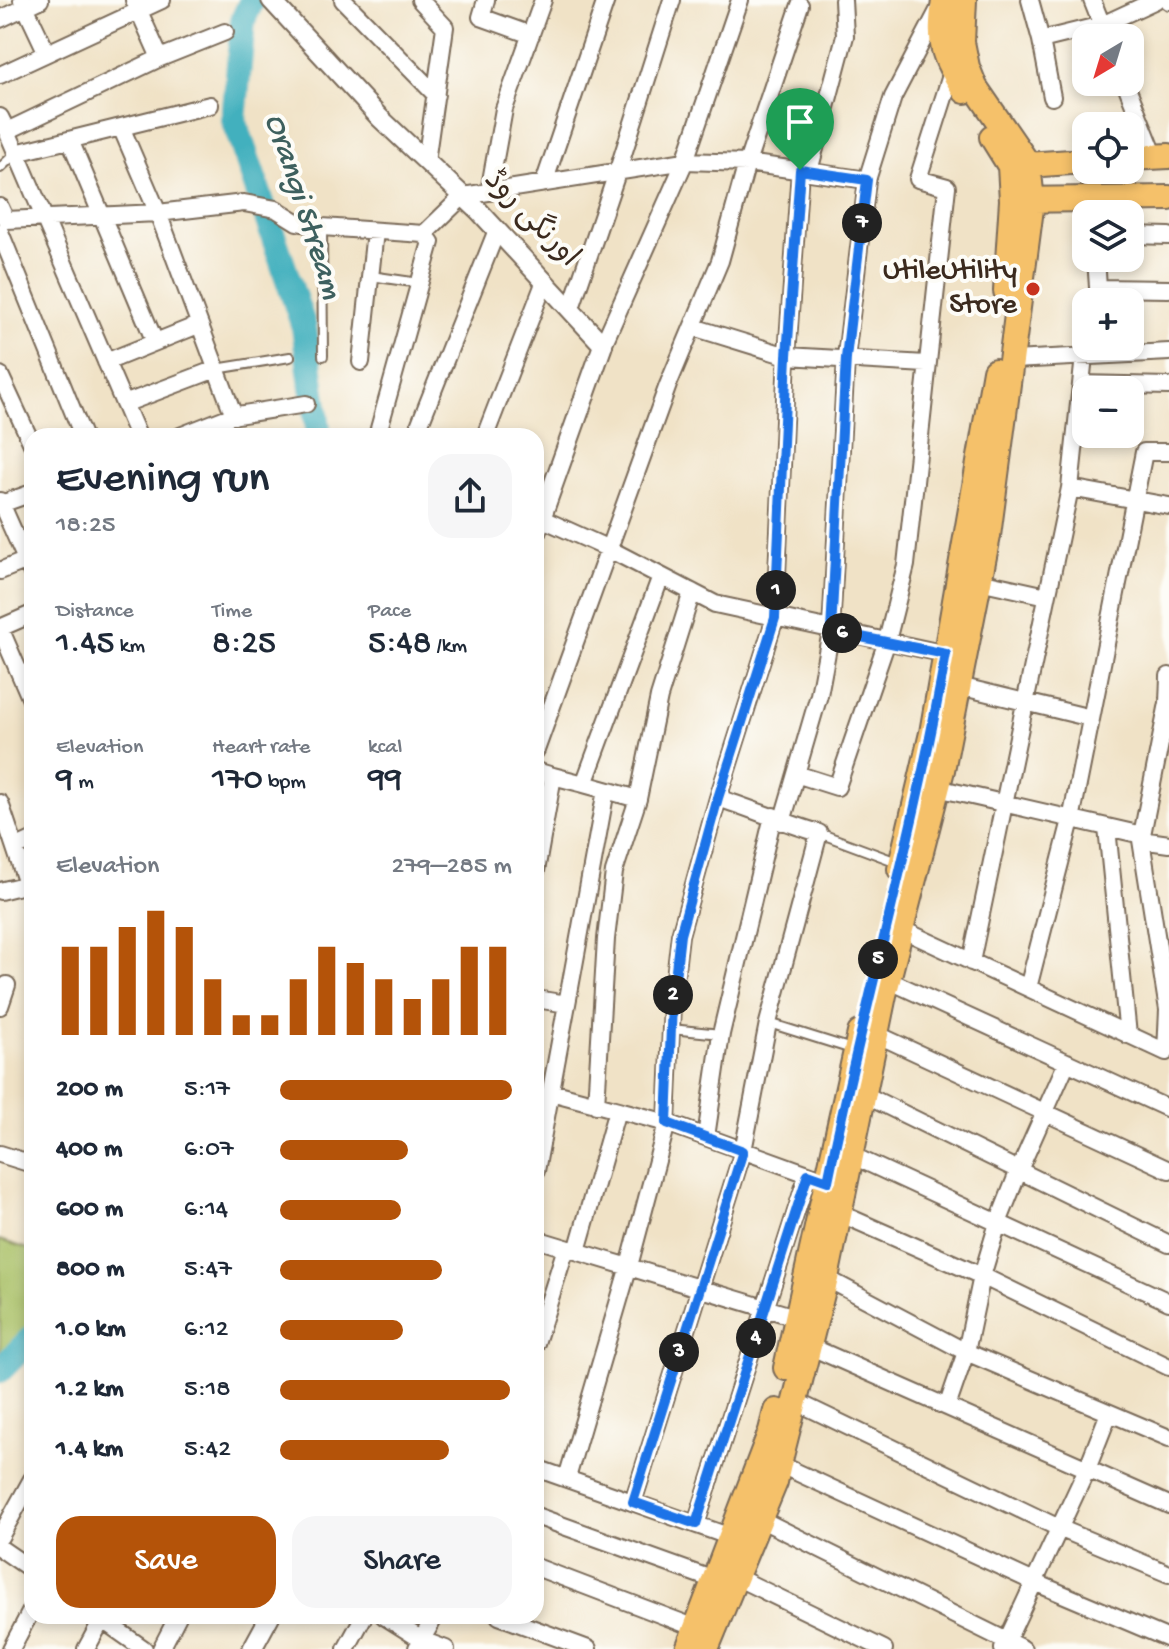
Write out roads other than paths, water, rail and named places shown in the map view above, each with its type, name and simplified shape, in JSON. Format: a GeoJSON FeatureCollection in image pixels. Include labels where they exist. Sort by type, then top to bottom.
{"type":"FeatureCollection","features":[{"type":"Feature","properties":{"kind":"main road"},"geometry":{"type":"LineString","coordinates":[[944,0],[941,36],[945,57],[1019,165]]}},
{"type":"Feature","properties":{"kind":"main road"},"geometry":{"type":"LineString","coordinates":[[697,1642],[725,1579],[760,1519],[779,1464],[826,1278],[888,980],[937,788],[979,581],[1013,360],[1022,200],[1019,165],[967,67],[962,42],[964,0]]}},
{"type":"Feature","properties":{"kind":"main road"},"geometry":{"type":"LineString","coordinates":[[1019,165],[1072,162]]}},
{"type":"Feature","properties":{"kind":"main road"},"geometry":{"type":"LineString","coordinates":[[1144,201],[1169,198]]}},
{"type":"Feature","properties":{"kind":"main road"},"geometry":{"type":"LineString","coordinates":[[1022,200],[1072,205]]}},
{"type":"Feature","properties":{"kind":"main road"},"geometry":{"type":"LineString","coordinates":[[725,1579],[731,1537],[771,1431],[798,1318],[818,1177],[856,1050],[932,733],[1005,318],[1022,200]]}},
{"type":"Feature","properties":{"kind":"street"},"geometry":{"type":"LineString","coordinates":[[0,75],[137,5],[162,0]]}},
{"type":"Feature","properties":{"kind":"street"},"geometry":{"type":"LineString","coordinates":[[343,0],[436,95]]}},
{"type":"Feature","properties":{"kind":"street"},"geometry":{"type":"LineString","coordinates":[[420,0],[445,27],[426,162]]}},
{"type":"Feature","properties":{"kind":"street"},"geometry":{"type":"LineString","coordinates":[[486,0],[481,17],[531,35]]}},
{"type":"Feature","properties":{"kind":"street"},"geometry":{"type":"LineString","coordinates":[[489,192],[504,109],[543,0]]}},
{"type":"Feature","properties":{"kind":"street"},"geometry":{"type":"LineString","coordinates":[[544,183],[606,0]]}},
{"type":"Feature","properties":{"kind":"street"},"geometry":{"type":"LineString","coordinates":[[571,308],[672,0]]}},
{"type":"Feature","properties":{"kind":"street"},"geometry":{"type":"LineString","coordinates":[[544,506],[603,345],[685,161],[740,0]]}},
{"type":"Feature","properties":{"kind":"street"},"geometry":{"type":"LineString","coordinates":[[567,1478],[667,1123],[671,1029],[680,935],[718,798],[775,618],[787,356],[805,171],[845,36],[843,0]]}},
{"type":"Feature","properties":{"kind":"street"},"geometry":{"type":"LineString","coordinates":[[706,1137],[721,1034],[778,819],[796,774],[819,695],[831,631],[846,358],[867,180],[893,97],[944,0]]}},
{"type":"Feature","properties":{"kind":"street"},"geometry":{"type":"LineString","coordinates":[[1030,0],[1052,97]]}},
{"type":"Feature","properties":{"kind":"street"},"geometry":{"type":"LineString","coordinates":[[1092,0],[1102,24]]}},
{"type":"Feature","properties":{"kind":"street"},"geometry":{"type":"LineString","coordinates":[[1118,24],[1156,0]]}},
{"type":"Feature","properties":{"kind":"street","name":"اورنگی روڈ"},"geometry":{"type":"LineString","coordinates":[[272,1],[380,118],[497,230],[603,345]]}},
{"type":"Feature","properties":{"kind":"street"},"geometry":{"type":"LineString","coordinates":[[0,19],[29,2],[47,53]]}},
{"type":"Feature","properties":{"kind":"street"},"geometry":{"type":"LineString","coordinates":[[137,5],[160,58]]}},
{"type":"Feature","properties":{"kind":"street"},"geometry":{"type":"LineString","coordinates":[[544,728],[668,385],[720,261],[747,163],[800,5]]}},
{"type":"Feature","properties":{"kind":"street"},"geometry":{"type":"LineString","coordinates":[[134,428],[4,124],[225,32]]}},
{"type":"Feature","properties":{"kind":"street"},"geometry":{"type":"LineString","coordinates":[[1041,40],[1072,36]]}},
{"type":"Feature","properties":{"kind":"street"},"geometry":{"type":"LineString","coordinates":[[796,774],[837,787],[887,641],[906,565],[947,187],[918,179],[962,42]]}},
{"type":"Feature","properties":{"kind":"street"},"geometry":{"type":"LineString","coordinates":[[1132,96],[1162,156]]}},
{"type":"Feature","properties":{"kind":"street"},"geometry":{"type":"LineString","coordinates":[[16,153],[210,105]]}},
{"type":"Feature","properties":{"kind":"street"},"geometry":{"type":"LineString","coordinates":[[121,127],[158,213],[234,416]]}},
{"type":"Feature","properties":{"kind":"street"},"geometry":{"type":"LineString","coordinates":[[70,140],[155,342]]}},
{"type":"Feature","properties":{"kind":"street"},"geometry":{"type":"LineString","coordinates":[[424,234],[463,196],[685,161],[747,163],[867,180]]}},
{"type":"Feature","properties":{"kind":"street"},"geometry":{"type":"LineString","coordinates":[[79,428],[7,272],[1,222],[43,216],[158,213],[244,203],[276,209],[297,222],[322,227],[424,234],[431,242],[379,428]]}},
{"type":"Feature","properties":{"kind":"street"},"geometry":{"type":"LineString","coordinates":[[418,428],[497,230]]}},
{"type":"Feature","properties":{"kind":"street"},"geometry":{"type":"LineString","coordinates":[[361,362],[375,231]]}},
{"type":"Feature","properties":{"kind":"street"},"geometry":{"type":"LineString","coordinates":[[1144,235],[1169,236]]}},
{"type":"Feature","properties":{"kind":"street"},"geometry":{"type":"LineString","coordinates":[[488,428],[545,281]]}},
{"type":"Feature","properties":{"kind":"street"},"geometry":{"type":"LineString","coordinates":[[1144,291],[1169,289]]}},
{"type":"Feature","properties":{"kind":"street"},"geometry":{"type":"LineString","coordinates":[[106,362],[198,325]]}},
{"type":"Feature","properties":{"kind":"street"},"geometry":{"type":"LineString","coordinates":[[693,327],[787,356],[926,364]]}},
{"type":"Feature","properties":{"kind":"street"},"geometry":{"type":"LineString","coordinates":[[1144,352],[1169,352]]}},
{"type":"Feature","properties":{"kind":"street"},"geometry":{"type":"LineString","coordinates":[[1013,360],[1072,357]]}},
{"type":"Feature","properties":{"kind":"street"},"geometry":{"type":"LineString","coordinates":[[124,404],[216,369]]}},
{"type":"Feature","properties":{"kind":"street"},"geometry":{"type":"LineString","coordinates":[[0,375],[25,428]]}},
{"type":"Feature","properties":{"kind":"street"},"geometry":{"type":"LineString","coordinates":[[1144,385],[1169,386]]}},
{"type":"Feature","properties":{"kind":"street"},"geometry":{"type":"LineString","coordinates":[[202,428],[234,416],[306,404]]}},
{"type":"Feature","properties":{"kind":"street"},"geometry":{"type":"LineString","coordinates":[[971,962],[1070,488],[1074,448]]}},
{"type":"Feature","properties":{"kind":"street"},"geometry":{"type":"LineString","coordinates":[[1028,988],[1071,820],[1144,452],[1169,452]]}},
{"type":"Feature","properties":{"kind":"street"},"geometry":{"type":"LineString","coordinates":[[1070,488],[1169,506]]}},
{"type":"Feature","properties":{"kind":"street"},"geometry":{"type":"LineString","coordinates":[[24,496],[1,503],[24,551]]}},
{"type":"Feature","properties":{"kind":"street"},"geometry":{"type":"LineString","coordinates":[[544,524],[609,549],[715,604],[946,654]]}},
{"type":"Feature","properties":{"kind":"street"},"geometry":{"type":"LineString","coordinates":[[0,571],[24,565]]}},
{"type":"Feature","properties":{"kind":"street"},"geometry":{"type":"LineString","coordinates":[[584,784],[661,576]]}},
{"type":"Feature","properties":{"kind":"street"},"geometry":{"type":"LineString","coordinates":[[979,581],[1047,596]]}},
{"type":"Feature","properties":{"kind":"street"},"geometry":{"type":"LineString","coordinates":[[596,1105],[606,939],[614,872],[638,799],[659,697],[692,592]]}},
{"type":"Feature","properties":{"kind":"street"},"geometry":{"type":"LineString","coordinates":[[24,618],[0,628],[24,684]]}},
{"type":"Feature","properties":{"kind":"street"},"geometry":{"type":"LineString","coordinates":[[901,929],[1167,1052],[1168,1010],[1141,838],[1168,704],[1169,676]]}},
{"type":"Feature","properties":{"kind":"street"},"geometry":{"type":"LineString","coordinates":[[959,686],[1091,718]]}},
{"type":"Feature","properties":{"kind":"street"},"geometry":{"type":"LineString","coordinates":[[544,773],[638,799]]}},
{"type":"Feature","properties":{"kind":"street"},"geometry":{"type":"LineString","coordinates":[[544,826],[553,776]]}},
{"type":"Feature","properties":{"kind":"street"},"geometry":{"type":"LineString","coordinates":[[937,788],[1169,844]]}},
{"type":"Feature","properties":{"kind":"street"},"geometry":{"type":"LineString","coordinates":[[544,1129],[606,790]]}},
{"type":"Feature","properties":{"kind":"street"},"geometry":{"type":"LineString","coordinates":[[633,1502],[743,1151],[768,1023],[819,833],[718,798]]}},
{"type":"Feature","properties":{"kind":"street"},"geometry":{"type":"LineString","coordinates":[[0,803],[24,870]]}},
{"type":"Feature","properties":{"kind":"street"},"geometry":{"type":"LineString","coordinates":[[1107,828],[1128,1035]]}},
{"type":"Feature","properties":{"kind":"street"},"geometry":{"type":"LineString","coordinates":[[15,848],[24,844]]}},
{"type":"Feature","properties":{"kind":"street"},"geometry":{"type":"LineString","coordinates":[[0,891],[24,884]]}},
{"type":"Feature","properties":{"kind":"street"},"geometry":{"type":"LineString","coordinates":[[888,980],[1169,1109]]}},
{"type":"Feature","properties":{"kind":"street"},"geometry":{"type":"LineString","coordinates":[[0,1006],[7,985]]}},
{"type":"Feature","properties":{"kind":"street"},"geometry":{"type":"LineString","coordinates":[[544,1000],[567,1004]]}},
{"type":"Feature","properties":{"kind":"street"},"geometry":{"type":"LineString","coordinates":[[876,1034],[1169,1170]]}},
{"type":"Feature","properties":{"kind":"street"},"geometry":{"type":"LineString","coordinates":[[947,1407],[966,1352],[982,1276],[998,1223],[1067,1062]]}},
{"type":"Feature","properties":{"kind":"street"},"geometry":{"type":"LineString","coordinates":[[551,1092],[667,1123],[818,1177],[765,1308],[696,1524]]}},
{"type":"Feature","properties":{"kind":"street"},"geometry":{"type":"LineString","coordinates":[[863,1094],[1169,1244]]}},
{"type":"Feature","properties":{"kind":"street"},"geometry":{"type":"LineString","coordinates":[[544,1322],[572,1250],[617,1110]]}},
{"type":"Feature","properties":{"kind":"street"},"geometry":{"type":"LineString","coordinates":[[0,1154],[24,1162]]}},
{"type":"Feature","properties":{"kind":"street"},"geometry":{"type":"LineString","coordinates":[[851,1155],[1169,1302]]}},
{"type":"Feature","properties":{"kind":"street"},"geometry":{"type":"LineString","coordinates":[[839,1213],[982,1276],[1169,1367]]}},
{"type":"Feature","properties":{"kind":"street"},"geometry":{"type":"LineString","coordinates":[[544,1241],[798,1318]]}},
{"type":"Feature","properties":{"kind":"street"},"geometry":{"type":"LineString","coordinates":[[826,1278],[966,1352],[1169,1438]]}},
{"type":"Feature","properties":{"kind":"street"},"geometry":{"type":"LineString","coordinates":[[809,1346],[1169,1505]]}},
{"type":"Feature","properties":{"kind":"street"},"geometry":{"type":"LineString","coordinates":[[795,1401],[1059,1528],[1169,1574]]}},
{"type":"Feature","properties":{"kind":"street"},"geometry":{"type":"LineString","coordinates":[[1004,1646],[1087,1469],[1109,1413]]}},
{"type":"Feature","properties":{"kind":"street"},"geometry":{"type":"LineString","coordinates":[[779,1464],[1034,1582],[1169,1639]]}},
{"type":"Feature","properties":{"kind":"street"},"geometry":{"type":"LineString","coordinates":[[544,1471],[731,1537]]}},
{"type":"Feature","properties":{"kind":"street"},"geometry":{"type":"LineString","coordinates":[[0,1537],[24,1494]]}},
{"type":"Feature","properties":{"kind":"street"},"geometry":{"type":"LineString","coordinates":[[544,1519],[725,1579],[884,1649]]}},
{"type":"Feature","properties":{"kind":"street"},"geometry":{"type":"LineString","coordinates":[[760,1519],[1004,1646],[1023,1649]]}},
{"type":"Feature","properties":{"kind":"street"},"geometry":{"type":"LineString","coordinates":[[0,1548],[24,1564]]}},
{"type":"Feature","properties":{"kind":"street"},"geometry":{"type":"LineString","coordinates":[[544,1571],[697,1642]]}},
{"type":"Feature","properties":{"kind":"street"},"geometry":{"type":"LineString","coordinates":[[11,1649],[24,1624]]}},
{"type":"Feature","properties":{"kind":"street"},"geometry":{"type":"LineString","coordinates":[[86,1649],[98,1624]]}},
{"type":"Feature","properties":{"kind":"street"},"geometry":{"type":"LineString","coordinates":[[110,1624],[144,1649]]}},
{"type":"Feature","properties":{"kind":"street"},"geometry":{"type":"LineString","coordinates":[[161,1649],[174,1624]]}},
{"type":"Feature","properties":{"kind":"street"},"geometry":{"type":"LineString","coordinates":[[252,1649],[266,1624]]}},
{"type":"Feature","properties":{"kind":"street"},"geometry":{"type":"LineString","coordinates":[[346,1649],[359,1624]]}},
{"type":"Feature","properties":{"kind":"street"},"geometry":{"type":"LineString","coordinates":[[394,1624],[419,1644],[446,1649]]}},
{"type":"Feature","properties":{"kind":"street"},"geometry":{"type":"LineString","coordinates":[[419,1644],[430,1624]]}},
{"type":"Feature","properties":{"kind":"street"},"geometry":{"type":"LineString","coordinates":[[521,1624],[588,1649]]}},
{"type":"Feature","properties":{"kind":"lane"},"geometry":{"type":"LineString","coordinates":[[0,168],[16,153]]}},
{"type":"Feature","properties":{"kind":"lane"},"geometry":{"type":"LineString","coordinates":[[322,227],[323,356]]}},
{"type":"Feature","properties":{"kind":"lane"},"geometry":{"type":"LineString","coordinates":[[371,276],[419,283]]}},
{"type":"Feature","properties":{"kind":"lane"},"geometry":{"type":"LineString","coordinates":[[216,369],[290,357]]}},
{"type":"Feature","properties":{"kind":"lane"},"geometry":{"type":"LineString","coordinates":[[819,833],[901,863]]}},
{"type":"Feature","properties":{"kind":"lane"},"geometry":{"type":"LineString","coordinates":[[768,1023],[856,1050]]}},
{"type":"Feature","properties":{"kind":"lane"},"geometry":{"type":"LineString","coordinates":[[671,1029],[721,1034]]}},
{"type":"Feature","properties":{"kind":"waterway","name":"Orangi Stream"},"geometry":{"type":"LineString","coordinates":[[252,0],[243,20],[234,120],[304,327],[318,428]]}},
{"type":"Feature","properties":{"kind":"waterway","name":"Orangi Stream"},"geometry":{"type":"LineString","coordinates":[[0,1370],[24,1346]]}},
{"type":"Feature","properties":{"kind":"place","name":"UtileUtility Store"},"geometry":{"type":"Point","coordinates":[1033,289]}}]}
